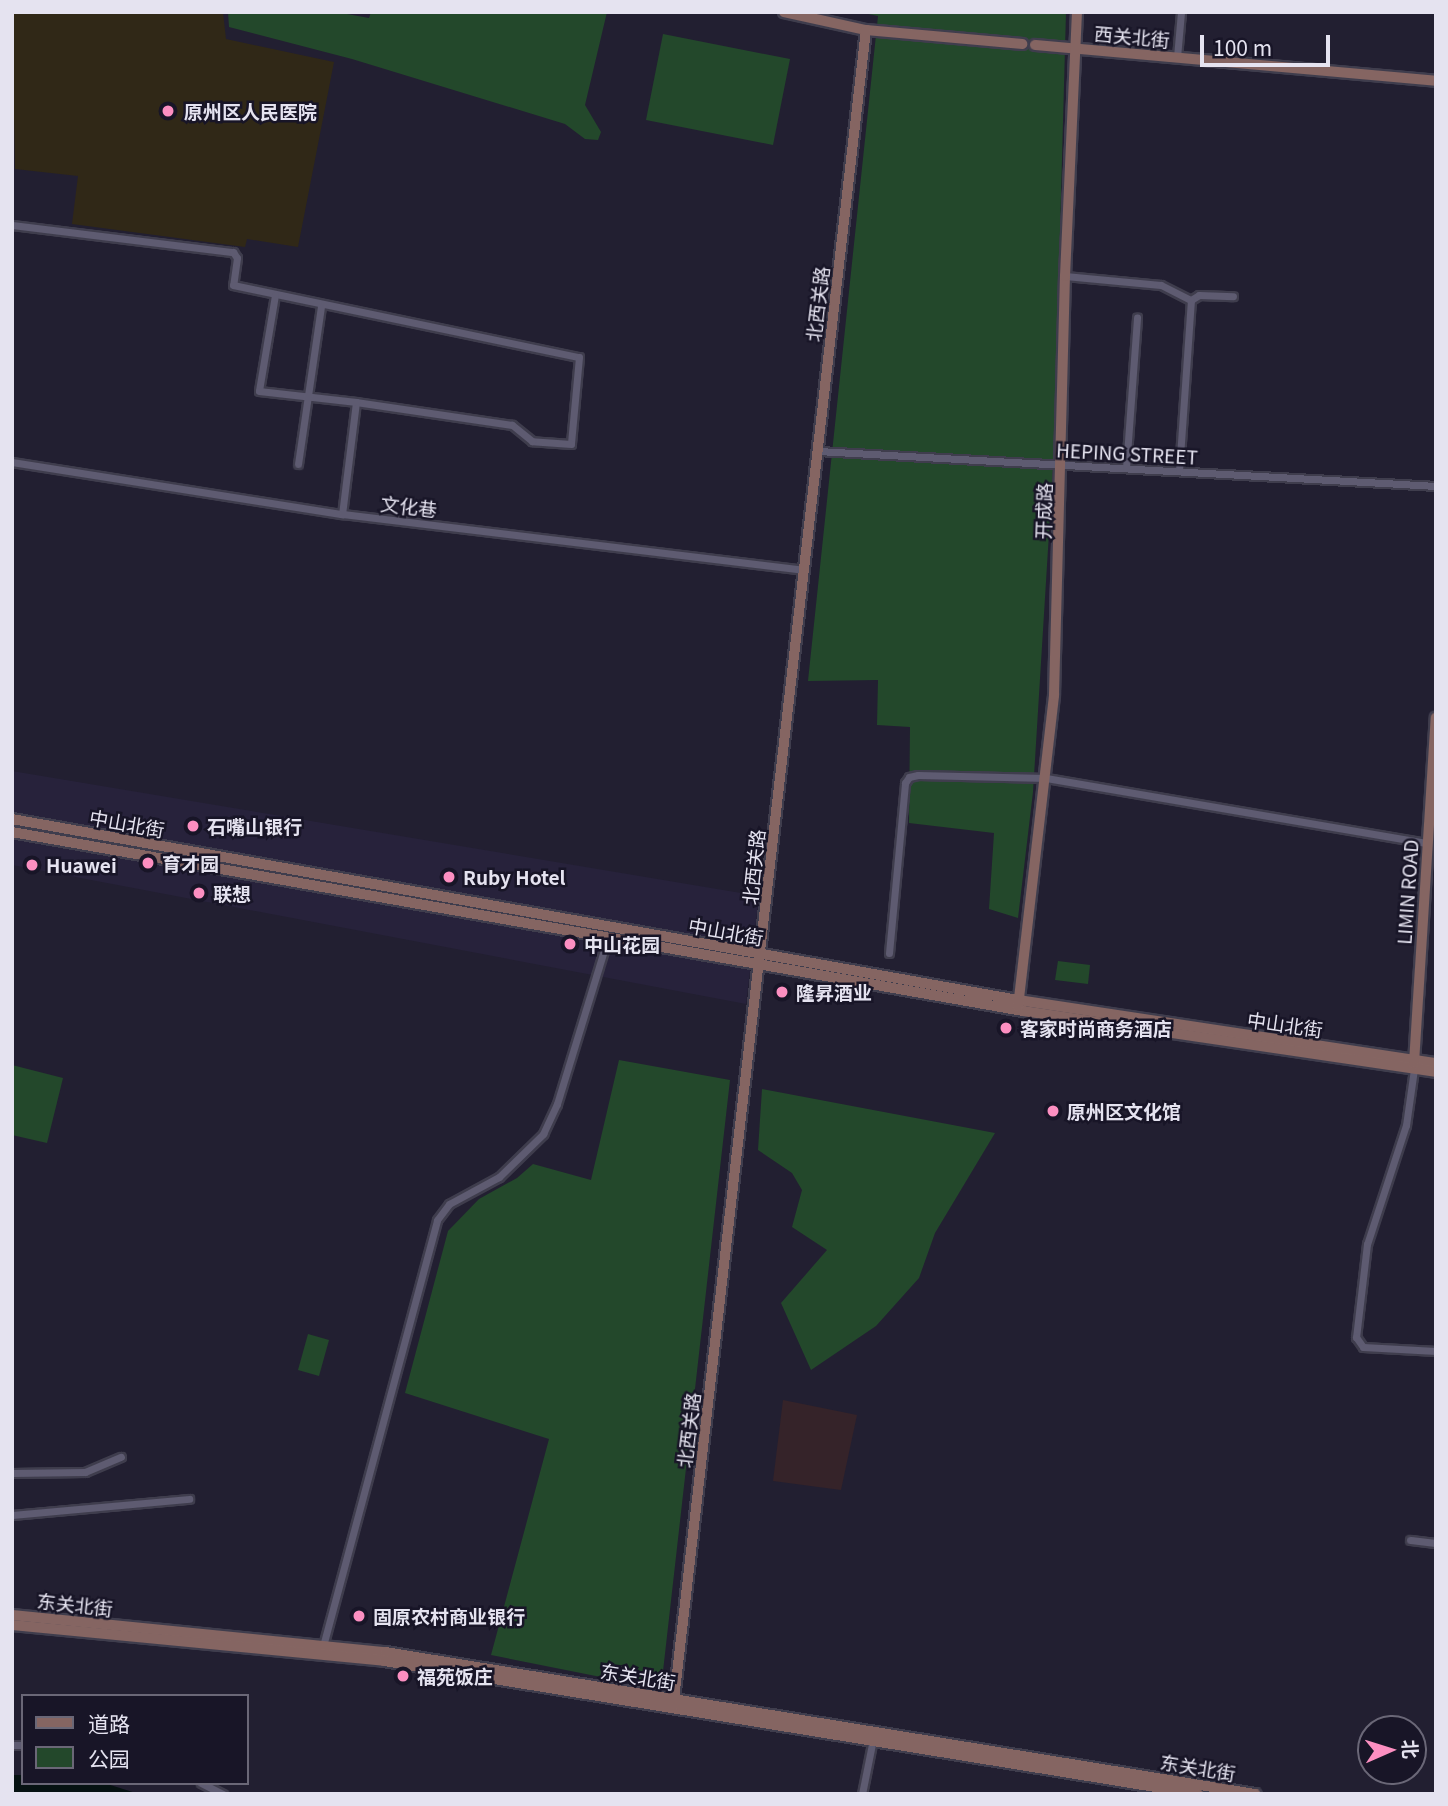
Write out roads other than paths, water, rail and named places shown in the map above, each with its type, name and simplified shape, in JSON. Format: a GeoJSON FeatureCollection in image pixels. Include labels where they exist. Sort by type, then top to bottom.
{"type":"FeatureCollection","features":[{"type":"Feature","properties":{"kind":"street"},"geometry":{"type":"LineString","coordinates":[[784,12],[866,30],[1022,44]]}},
{"type":"Feature","properties":{"kind":"street","name":"开成路"},"geometry":{"type":"LineString","coordinates":[[1018,1005],[1054,695],[1065,276],[1077,12]]}},
{"type":"Feature","properties":{"kind":"street"},"geometry":{"type":"LineString","coordinates":[[1177,57],[1181,12]]}},
{"type":"Feature","properties":{"kind":"street","name":"北西关路"},"geometry":{"type":"LineString","coordinates":[[674,1704],[866,30]]}},
{"type":"Feature","properties":{"kind":"street","name":"西关北街"},"geometry":{"type":"LineString","coordinates":[[1035,45],[1436,81]]}},
{"type":"Feature","properties":{"kind":"street"},"geometry":{"type":"LineString","coordinates":[[12,225],[233,252],[237,258],[233,285],[275,295],[321,306],[579,357],[571,444],[532,440],[512,425],[259,391],[275,295]]}},
{"type":"Feature","properties":{"kind":"street"},"geometry":{"type":"LineString","coordinates":[[1065,276],[1161,285],[1191,300]]}},
{"type":"Feature","properties":{"kind":"street"},"geometry":{"type":"LineString","coordinates":[[1191,300],[1199,295],[1233,296]]}},
{"type":"Feature","properties":{"kind":"street"},"geometry":{"type":"LineString","coordinates":[[1179,471],[1191,300]]}},
{"type":"Feature","properties":{"kind":"street"},"geometry":{"type":"LineString","coordinates":[[298,464],[321,306]]}},
{"type":"Feature","properties":{"kind":"street"},"geometry":{"type":"LineString","coordinates":[[1126,468],[1137,317]]}},
{"type":"Feature","properties":{"kind":"street"},"geometry":{"type":"LineString","coordinates":[[342,514],[356,402]]}},
{"type":"Feature","properties":{"kind":"street","name":"HEPING STREET"},"geometry":{"type":"LineString","coordinates":[[818,451],[1436,485]]}},
{"type":"Feature","properties":{"kind":"street","name":"文化巷"},"geometry":{"type":"LineString","coordinates":[[12,462],[342,514],[804,570]]}},
{"type":"Feature","properties":{"kind":"street","name":"LIMIN ROAD"},"geometry":{"type":"LineString","coordinates":[[1414,1064],[1436,718]]}},
{"type":"Feature","properties":{"kind":"street"},"geometry":{"type":"LineString","coordinates":[[889,953],[905,783],[909,777],[1046,778],[1428,843]]}},
{"type":"Feature","properties":{"kind":"street","name":"中山北街"},"geometry":{"type":"LineString","coordinates":[[12,819],[1018,1005],[1414,1064],[1436,1063]]}},
{"type":"Feature","properties":{"kind":"street","name":"中山北街"},"geometry":{"type":"LineString","coordinates":[[12,832],[607,940],[759,959]]}},
{"type":"Feature","properties":{"kind":"street"},"geometry":{"type":"LineString","coordinates":[[323,1646],[437,1220],[449,1204],[499,1177],[543,1134],[556,1104],[607,940]]}},
{"type":"Feature","properties":{"kind":"street"},"geometry":{"type":"LineString","coordinates":[[1414,1064],[1406,1125],[1367,1244],[1356,1337],[1363,1347],[1436,1351]]}},
{"type":"Feature","properties":{"kind":"street","name":"中山北街"},"geometry":{"type":"LineString","coordinates":[[1414,1064],[1436,1072]]}},
{"type":"Feature","properties":{"kind":"street"},"geometry":{"type":"LineString","coordinates":[[12,1473],[85,1472],[121,1457]]}},
{"type":"Feature","properties":{"kind":"street"},"geometry":{"type":"LineString","coordinates":[[12,1515],[189,1499]]}},
{"type":"Feature","properties":{"kind":"street"},"geometry":{"type":"LineString","coordinates":[[1410,1540],[1436,1543]]}},
{"type":"Feature","properties":{"kind":"street","name":"东关北街"},"geometry":{"type":"LineString","coordinates":[[12,1615],[385,1652],[674,1704]]}},
{"type":"Feature","properties":{"kind":"street","name":"东关北街"},"geometry":{"type":"LineString","coordinates":[[12,1625],[384,1661],[1255,1794]]}},
{"type":"Feature","properties":{"kind":"street"},"geometry":{"type":"LineString","coordinates":[[862,1794],[874,1736]]}},
{"type":"Feature","properties":{"kind":"street","name":"东关北街"},"geometry":{"type":"LineString","coordinates":[[874,1736],[1198,1794]]}},
{"type":"Feature","properties":{"kind":"street"},"geometry":{"type":"LineString","coordinates":[[205,1785],[223,1794]]}},
{"type":"Feature","properties":{"kind":"place","name":"原州区人民医院"},"geometry":{"type":"Point","coordinates":[168,111]}},
{"type":"Feature","properties":{"kind":"place","name":"石嘴山银行"},"geometry":{"type":"Point","coordinates":[193,826]}},
{"type":"Feature","properties":{"kind":"place","name":"育才园"},"geometry":{"type":"Point","coordinates":[148,863]}},
{"type":"Feature","properties":{"kind":"place","name":"Huawei"},"geometry":{"type":"Point","coordinates":[32,865]}},
{"type":"Feature","properties":{"kind":"place","name":"Ruby Hotel"},"geometry":{"type":"Point","coordinates":[449,877]}},
{"type":"Feature","properties":{"kind":"place","name":"联想"},"geometry":{"type":"Point","coordinates":[199,893]}},
{"type":"Feature","properties":{"kind":"place","name":"中山花园"},"geometry":{"type":"Point","coordinates":[570,944]}},
{"type":"Feature","properties":{"kind":"place","name":"隆昇酒业"},"geometry":{"type":"Point","coordinates":[782,992]}},
{"type":"Feature","properties":{"kind":"place","name":"客家时尚商务酒店"},"geometry":{"type":"Point","coordinates":[1006,1028]}},
{"type":"Feature","properties":{"kind":"place","name":"原州区文化馆"},"geometry":{"type":"Point","coordinates":[1053,1111]}},
{"type":"Feature","properties":{"kind":"place","name":"固原农村商业银行"},"geometry":{"type":"Point","coordinates":[359,1616]}},
{"type":"Feature","properties":{"kind":"place","name":"福苑饭庄"},"geometry":{"type":"Point","coordinates":[403,1676]}}]}
